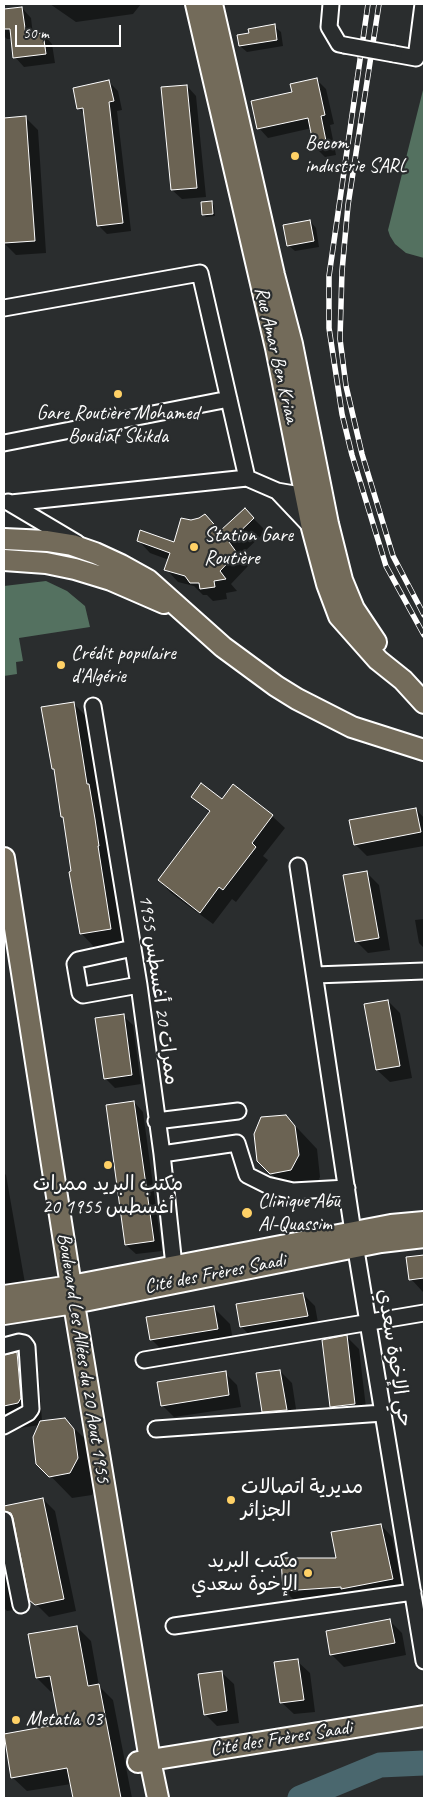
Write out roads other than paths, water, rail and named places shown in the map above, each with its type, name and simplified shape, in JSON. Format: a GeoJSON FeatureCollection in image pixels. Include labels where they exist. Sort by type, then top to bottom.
{"type":"FeatureCollection","features":[{"type":"Feature","properties":{"kind":"main road","name":"Rue Amar Ben Kriaa"},"geometry":{"type":"LineString","coordinates":[[196,4],[276,348],[314,494],[328,524],[347,594],[354,608],[403,680],[424,703]]}},
{"type":"Feature","properties":{"kind":"main road","name":"Rue Amar Ben Kriaa"},"geometry":{"type":"LineString","coordinates":[[212,4],[274,275],[292,344],[314,494],[312,528],[327,584],[340,616],[378,660],[403,680]]}},
{"type":"Feature","properties":{"kind":"main road"},"geometry":{"type":"LineString","coordinates":[[4,539],[47,541],[72,545],[95,553],[148,580],[240,660],[297,699],[352,727],[415,747]]}},
{"type":"Feature","properties":{"kind":"main road"},"geometry":{"type":"LineString","coordinates":[[4,560],[46,563],[75,569],[111,580],[180,609]]}},
{"type":"Feature","properties":{"kind":"main road","name":"Boulevard Les Allées du 20 Aout 1955"},"geometry":{"type":"LineString","coordinates":[[4,858],[66,1295]]}},
{"type":"Feature","properties":{"kind":"main road","name":"Boulevard Les Allées du 20 Aout 1955"},"geometry":{"type":"LineString","coordinates":[[4,934],[144,1761],[146,1798]]}},
{"type":"Feature","properties":{"kind":"main road","name":"Cité des Frères Saadi"},"geometry":{"type":"LineString","coordinates":[[66,1295],[355,1240],[391,1225],[424,1222]]}},
{"type":"Feature","properties":{"kind":"main road","name":"Cité des Frères Saadi"},"geometry":{"type":"LineString","coordinates":[[355,1240],[381,1242],[424,1237]]}},
{"type":"Feature","properties":{"kind":"main road"},"geometry":{"type":"LineString","coordinates":[[4,1296],[66,1295]]}},
{"type":"Feature","properties":{"kind":"main road"},"geometry":{"type":"LineString","coordinates":[[4,1314],[66,1295]]}},
{"type":"Feature","properties":{"kind":"main road","name":"Cité des Frères Saadi"},"geometry":{"type":"LineString","coordinates":[[144,1761],[424,1716]]}},
{"type":"Feature","properties":{"kind":"main road","name":"Boulevard Les Allées du 20 Aout 1955"},"geometry":{"type":"LineString","coordinates":[[144,1761],[158,1798]]}},
{"type":"Feature","properties":{"kind":"street"},"geometry":{"type":"LineString","coordinates":[[331,4],[329,27],[339,44],[416,58],[423,4]]}},
{"type":"Feature","properties":{"kind":"street"},"geometry":{"type":"LineString","coordinates":[[4,308],[200,273],[247,478]]}},
{"type":"Feature","properties":{"kind":"street"},"geometry":{"type":"LineString","coordinates":[[4,443],[229,399]]}},
{"type":"Feature","properties":{"kind":"street"},"geometry":{"type":"LineString","coordinates":[[7,501],[247,478],[277,491],[314,494]]}},
{"type":"Feature","properties":{"kind":"street"},"geometry":{"type":"LineString","coordinates":[[277,491],[312,528]]}},
{"type":"Feature","properties":{"kind":"street"},"geometry":{"type":"LineString","coordinates":[[7,501],[51,529],[95,553]]}},
{"type":"Feature","properties":{"kind":"street","name":"ممرات 20 أغسطس 1955"},"geometry":{"type":"LineString","coordinates":[[92,706],[140,985],[156,1121],[162,1154],[175,1274]]}},
{"type":"Feature","properties":{"kind":"street"},"geometry":{"type":"LineString","coordinates":[[298,866],[355,1240]]}},
{"type":"Feature","properties":{"kind":"street"},"geometry":{"type":"LineString","coordinates":[[133,948],[78,960],[75,964],[80,993],[83,995],[140,985]]}},
{"type":"Feature","properties":{"kind":"street"},"geometry":{"type":"LineString","coordinates":[[315,975],[424,971]]}},
{"type":"Feature","properties":{"kind":"street"},"geometry":{"type":"LineString","coordinates":[[156,1121],[238,1111]]}},
{"type":"Feature","properties":{"kind":"street"},"geometry":{"type":"LineString","coordinates":[[162,1154],[237,1143],[247,1175],[268,1185],[294,1191],[347,1188]]}},
{"type":"Feature","properties":{"kind":"street","name":"حي الإخوة سعدي"},"geometry":{"type":"LineString","coordinates":[[355,1240],[424,1661]]}},
{"type":"Feature","properties":{"kind":"street"},"geometry":{"type":"LineString","coordinates":[[144,1360],[424,1314]]}},
{"type":"Feature","properties":{"kind":"street"},"geometry":{"type":"LineString","coordinates":[[4,1346],[20,1342],[24,1343],[27,1347],[31,1409],[28,1413],[4,1426]]}},
{"type":"Feature","properties":{"kind":"street"},"geometry":{"type":"LineString","coordinates":[[156,1430],[383,1413]]}},
{"type":"Feature","properties":{"kind":"street"},"geometry":{"type":"LineString","coordinates":[[4,1520],[22,1605]]}},
{"type":"Feature","properties":{"kind":"street"},"geometry":{"type":"LineString","coordinates":[[174,1626],[413,1592]]}},
{"type":"Feature","properties":{"kind":"waterway"},"geometry":{"type":"LineString","coordinates":[[300,1798],[380,1765],[424,1763]]}},
{"type":"Feature","properties":{"kind":"railway"},"geometry":{"type":"LineString","coordinates":[[368,4],[329,276],[329,328],[342,414],[352,455],[386,566],[424,635]]}},
{"type":"Feature","properties":{"kind":"railway"},"geometry":{"type":"LineString","coordinates":[[379,4],[348,205],[342,271],[340,339],[346,386],[362,454],[393,556],[424,615]]}},
{"type":"Feature","properties":{"kind":"place","name":"Becom industrie SARL"},"geometry":{"type":"Point","coordinates":[295,156]}},
{"type":"Feature","properties":{"kind":"place","name":"Gare Routière Mohamed Boudiaf Skikda"},"geometry":{"type":"Point","coordinates":[118,394]}},
{"type":"Feature","properties":{"kind":"place","name":"Station Gare Routière"},"geometry":{"type":"Point","coordinates":[194,547]}},
{"type":"Feature","properties":{"kind":"place","name":"Crédit populaire d'Algérie"},"geometry":{"type":"Point","coordinates":[61,665]}},
{"type":"Feature","properties":{"kind":"place","name":"مكتب البريد ممرات 20 أغسطس 1955"},"geometry":{"type":"Point","coordinates":[108,1165]}},
{"type":"Feature","properties":{"kind":"place","name":"Clinique Abu Al-Quassim"},"geometry":{"type":"Point","coordinates":[247,1213]}},
{"type":"Feature","properties":{"kind":"place","name":"مديرية اتصالات الجزائر"},"geometry":{"type":"Point","coordinates":[231,1500]}},
{"type":"Feature","properties":{"kind":"place","name":"مكتب البريد الإخوة سعدي"},"geometry":{"type":"Point","coordinates":[308,1573]}},
{"type":"Feature","properties":{"kind":"place","name":"Metatla 03"},"geometry":{"type":"Point","coordinates":[16,1720]}}]}
